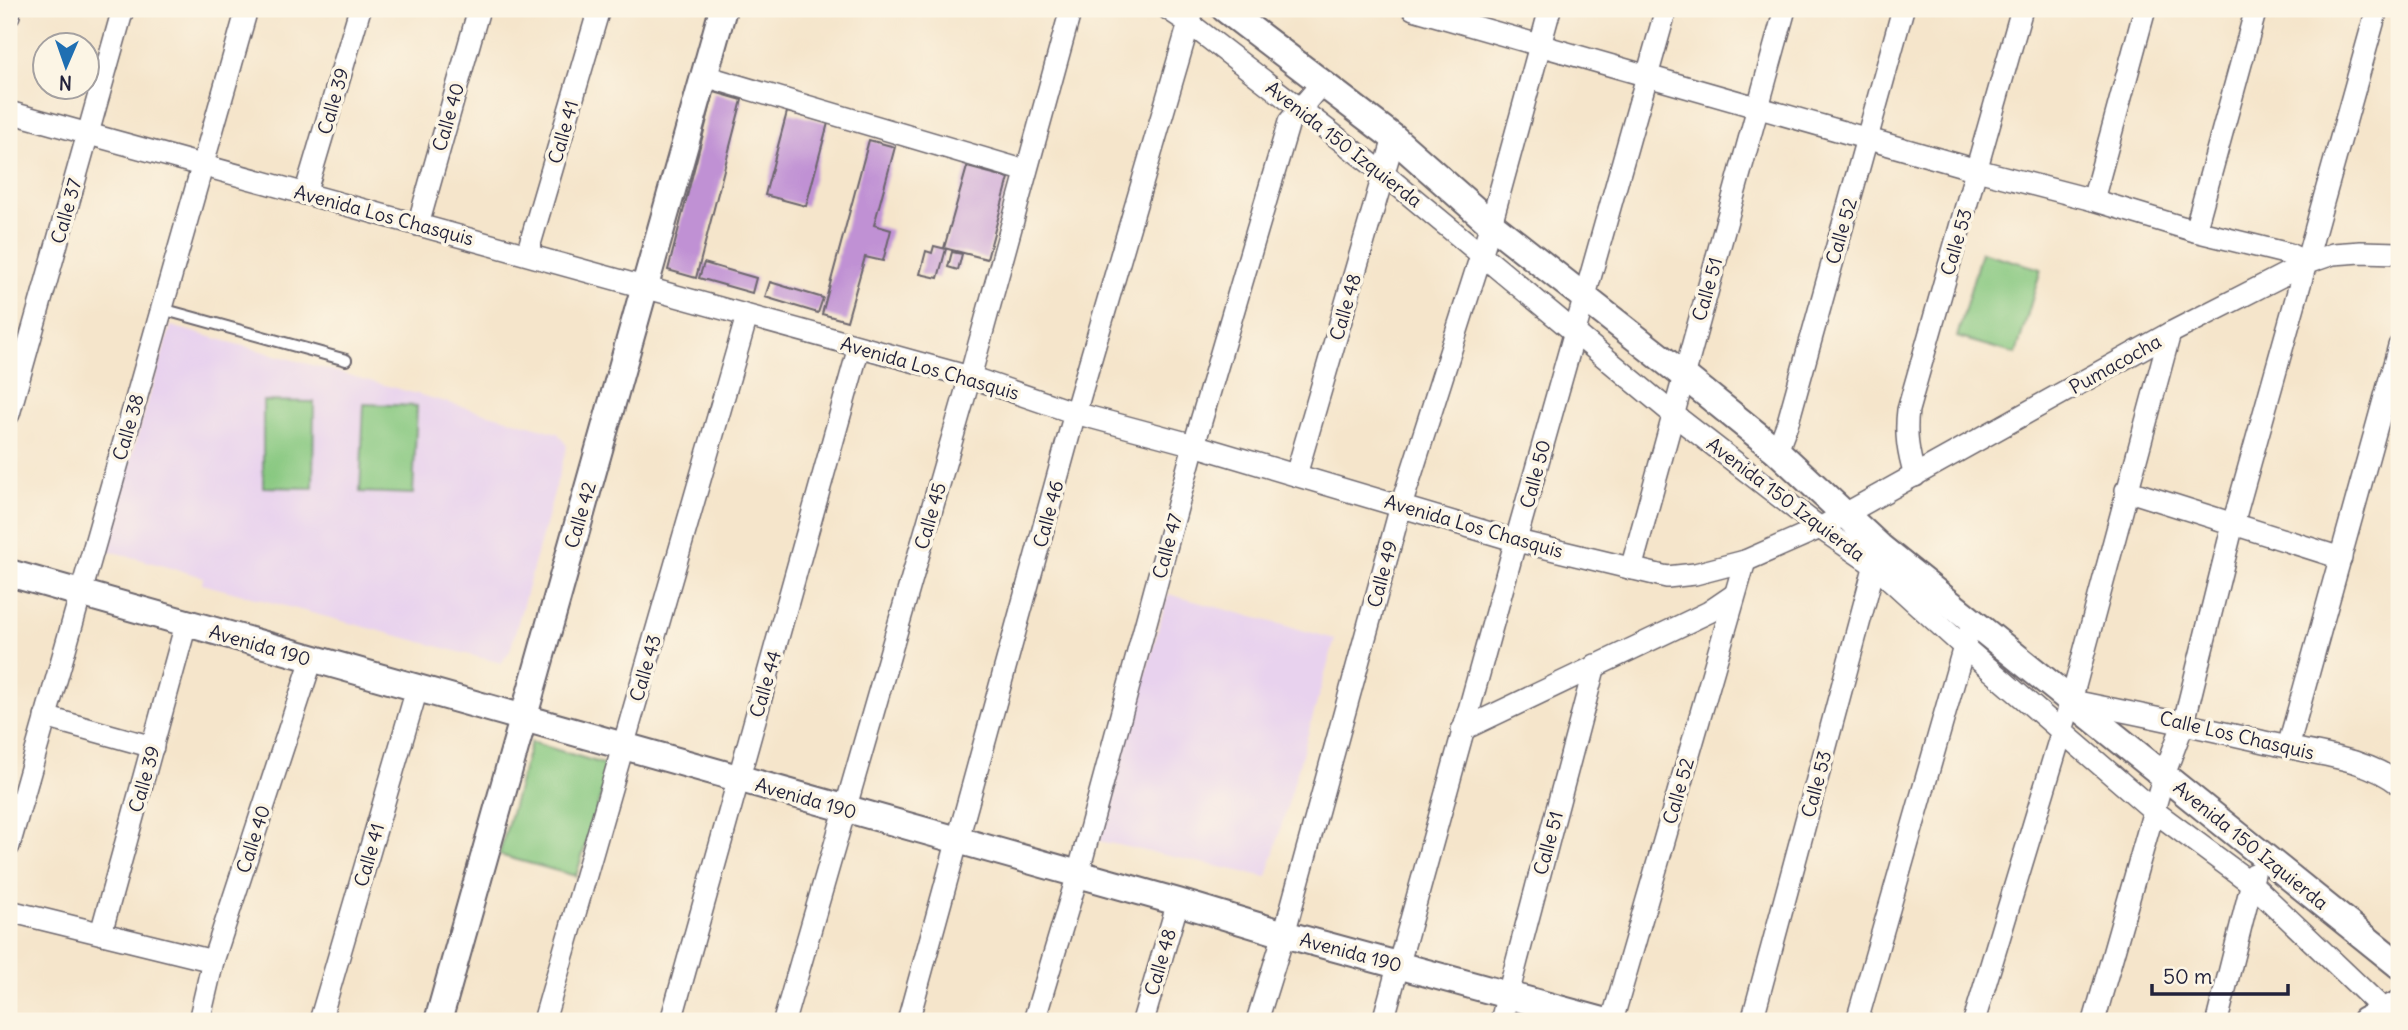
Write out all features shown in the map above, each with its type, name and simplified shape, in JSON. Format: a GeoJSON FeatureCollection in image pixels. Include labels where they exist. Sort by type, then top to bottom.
{"type":"FeatureCollection","features":[{"type":"Feature","properties":{"kind":"street"},"geometry":{"type":"LineString","coordinates":[[9,15],[10,9]]}},
{"type":"Feature","properties":{"kind":"street","name":"Calle 37"},"geometry":{"type":"LineString","coordinates":[[9,414],[123,9]]}},
{"type":"Feature","properties":{"kind":"street","name":"Calle 38"},"geometry":{"type":"LineString","coordinates":[[9,846],[247,9]]}},
{"type":"Feature","properties":{"kind":"street","name":"Calle 39"},"geometry":{"type":"LineString","coordinates":[[305,194],[360,9]]}},
{"type":"Feature","properties":{"kind":"street","name":"Calle 40"},"geometry":{"type":"LineString","coordinates":[[418,225],[478,9]]}},
{"type":"Feature","properties":{"kind":"street","name":"Calle 41"},"geometry":{"type":"LineString","coordinates":[[527,254],[599,9]]}},
{"type":"Feature","properties":{"kind":"street","name":"Calle 42"},"geometry":{"type":"LineString","coordinates":[[438,1021],[723,9]]}},
{"type":"Feature","properties":{"kind":"street","name":"Calle 45"},"geometry":{"type":"LineString","coordinates":[[784,1021],[970,377],[1071,9]]}},
{"type":"Feature","properties":{"kind":"street","name":"Avenida 150 Izquierda"},"geometry":{"type":"LineString","coordinates":[[1168,9],[1191,16],[1300,109],[1383,173],[1673,414],[1820,528],[1877,556],[1971,621],[2399,965]]}},
{"type":"Feature","properties":{"kind":"street","name":"Avenida 150 Izquierda"},"geometry":{"type":"LineString","coordinates":[[1225,9],[1394,138],[1491,224],[1777,452],[1845,516],[1877,556],[1964,647],[2154,811],[2251,883],[2383,1012]]}},
{"type":"Feature","properties":{"kind":"street","name":"Calle 49"},"geometry":{"type":"LineString","coordinates":[[1256,1021],[1284,934],[1401,506],[1491,224],[1550,9]]}},
{"type":"Feature","properties":{"kind":"street","name":"Calle 50"},"geometry":{"type":"LineString","coordinates":[[1383,1021],[1665,9]]}},
{"type":"Feature","properties":{"kind":"street","name":"Calle 51"},"geometry":{"type":"LineString","coordinates":[[1631,569],[1785,9]]}},
{"type":"Feature","properties":{"kind":"street","name":"Calle 52"},"geometry":{"type":"LineString","coordinates":[[1777,452],[1788,422],[1903,9]]}},
{"type":"Feature","properties":{"kind":"street","name":"Calle 53"},"geometry":{"type":"LineString","coordinates":[[1915,476],[1907,450],[1908,410],[2022,9]]}},
{"type":"Feature","properties":{"kind":"street"},"geometry":{"type":"LineString","coordinates":[[2092,200],[2145,9]]}},
{"type":"Feature","properties":{"kind":"street"},"geometry":{"type":"LineString","coordinates":[[2195,231],[2256,9]]}},
{"type":"Feature","properties":{"kind":"street"},"geometry":{"type":"LineString","coordinates":[[2094,1021],[2164,775],[2184,722],[2233,524],[2377,9]]}},
{"type":"Feature","properties":{"kind":"street"},"geometry":{"type":"LineString","coordinates":[[1420,10],[1977,170],[2195,231],[2289,254],[2307,262]]}},
{"type":"Feature","properties":{"kind":"street","name":"Calle 46"},"geometry":{"type":"LineString","coordinates":[[908,1021],[1075,412],[1191,16]]}},
{"type":"Feature","properties":{"kind":"street"},"geometry":{"type":"LineString","coordinates":[[705,76],[1026,171]]}},
{"type":"Feature","properties":{"kind":"street","name":"Calle 47"},"geometry":{"type":"LineString","coordinates":[[1034,1021],[1194,445],[1289,122],[1322,83]]}},
{"type":"Feature","properties":{"kind":"street","name":"Avenida Los Chasquis"},"geometry":{"type":"LineString","coordinates":[[9,112],[970,377],[1075,412],[1517,541],[1667,577],[1695,574],[1745,561],[1845,516]]}},
{"type":"Feature","properties":{"kind":"street","name":"Calle 48"},"geometry":{"type":"LineString","coordinates":[[1296,475],[1394,138]]}},
{"type":"Feature","properties":{"kind":"street","name":"Pumacocha"},"geometry":{"type":"LineString","coordinates":[[1845,516],[2170,333],[2307,262],[2333,254],[2399,253]]}},
{"type":"Feature","properties":{"kind":"street","name":"Calle 43"},"geometry":{"type":"LineString","coordinates":[[544,1021],[747,316]]}},
{"type":"Feature","properties":{"kind":"street"},"geometry":{"type":"LineString","coordinates":[[1974,1021],[2071,701],[2170,333]]}},
{"type":"Feature","properties":{"kind":"street"},"geometry":{"type":"LineString","coordinates":[[2288,747],[2399,346]]}},
{"type":"Feature","properties":{"kind":"street","name":"Calle 44"},"geometry":{"type":"LineString","coordinates":[[671,1021],[859,347]]}},
{"type":"Feature","properties":{"kind":"street"},"geometry":{"type":"LineString","coordinates":[[2126,490],[2341,558]]}},
{"type":"Feature","properties":{"kind":"street","name":"Calle 53"},"geometry":{"type":"LineString","coordinates":[[1752,1021],[1877,556]]}},
{"type":"Feature","properties":{"kind":"street","name":"Calle 52"},"geometry":{"type":"LineString","coordinates":[[1612,1021],[1745,561]]}},
{"type":"Feature","properties":{"kind":"street","name":"Avenida 190"},"geometry":{"type":"LineString","coordinates":[[9,573],[1284,934],[1603,1021]]}},
{"type":"Feature","properties":{"kind":"street"},"geometry":{"type":"LineString","coordinates":[[1462,730],[1709,612],[1734,595]]}},
{"type":"Feature","properties":{"kind":"street"},"geometry":{"type":"LineString","coordinates":[[1857,1021],[1971,621]]}},
{"type":"Feature","properties":{"kind":"street","name":"Calle 39"},"geometry":{"type":"LineString","coordinates":[[101,933],[186,624]]}},
{"type":"Feature","properties":{"kind":"street","name":"Calle 40"},"geometry":{"type":"LineString","coordinates":[[199,1021],[213,961],[312,659]]}},
{"type":"Feature","properties":{"kind":"street","name":"Calle 51"},"geometry":{"type":"LineString","coordinates":[[1501,1021],[1595,665]]}},
{"type":"Feature","properties":{"kind":"street","name":"Calle 41"},"geometry":{"type":"LineString","coordinates":[[320,1021],[417,689]]}},
{"type":"Feature","properties":{"kind":"street","name":"Calle Los Chasquis"},"geometry":{"type":"LineString","coordinates":[[2071,701],[2184,722],[2353,761],[2391,777],[2399,784]]}},
{"type":"Feature","properties":{"kind":"street"},"geometry":{"type":"LineString","coordinates":[[45,717],[153,747]]}},
{"type":"Feature","properties":{"kind":"street"},"geometry":{"type":"LineString","coordinates":[[2217,1021],[2259,852]]}},
{"type":"Feature","properties":{"kind":"street","name":"Calle 48"},"geometry":{"type":"LineString","coordinates":[[1143,1021],[1178,902]]}},
{"type":"Feature","properties":{"kind":"street"},"geometry":{"type":"LineString","coordinates":[[9,911],[213,961]]}},
{"type":"Feature","properties":{"kind":"lane"},"geometry":{"type":"LineString","coordinates":[[162,309],[346,360]]}},
{"type":"Feature","properties":{"kind":"shaded area"},"geometry":{"type":"Polygon","coordinates":[[[171,326],[558,433],[567,446],[510,651],[501,663],[202,584],[203,577],[103,549],[171,326]]]}},
{"type":"Feature","properties":{"kind":"shaded area"},"geometry":{"type":"Polygon","coordinates":[[[1168,594],[1335,639],[1267,877],[1099,841],[1168,594]]]}},
{"type":"Feature","properties":{"kind":"green space"},"geometry":{"type":"Polygon","coordinates":[[[1981,252],[2041,269],[2016,354],[1957,337],[1981,252]]]}},
{"type":"Feature","properties":{"kind":"green space"},"geometry":{"type":"Polygon","coordinates":[[[263,401],[314,402],[313,488],[263,487],[263,401]]]}},
{"type":"Feature","properties":{"kind":"green space"},"geometry":{"type":"Polygon","coordinates":[[[364,404],[417,406],[413,494],[360,492],[364,404]]]}},
{"type":"Feature","properties":{"kind":"green space"},"geometry":{"type":"Polygon","coordinates":[[[531,742],[610,766],[576,876],[499,855],[531,742]]]}},
{"type":"Feature","properties":{"kind":"building"},"geometry":{"type":"Polygon","coordinates":[[[714,92],[742,100],[696,278],[668,270],[714,92]]]}},
{"type":"Feature","properties":{"kind":"building"},"geometry":{"type":"Polygon","coordinates":[[[787,112],[828,123],[806,206],[765,195],[787,112]]]}},
{"type":"Feature","properties":{"kind":"building"},"geometry":{"type":"Polygon","coordinates":[[[869,140],[895,147],[874,225],[891,230],[883,261],[865,257],[847,321],[822,314],[869,140]]]}},
{"type":"Feature","properties":{"kind":"building"},"geometry":{"type":"Polygon","coordinates":[[[967,167],[1009,178],[987,259],[944,248],[967,167]]]}},
{"type":"Feature","properties":{"kind":"building"},"geometry":{"type":"Polygon","coordinates":[[[934,246],[946,249],[938,278],[920,274],[926,251],[932,253],[934,246]]]}},
{"type":"Feature","properties":{"kind":"building"},"geometry":{"type":"Polygon","coordinates":[[[952,252],[962,254],[958,270],[948,267],[952,252]]]}},
{"type":"Feature","properties":{"kind":"building"},"geometry":{"type":"Polygon","coordinates":[[[704,263],[756,278],[752,293],[699,278],[704,263]]]}},
{"type":"Feature","properties":{"kind":"building"},"geometry":{"type":"Polygon","coordinates":[[[770,282],[823,298],[818,313],[765,297],[770,282]]]}}]}
